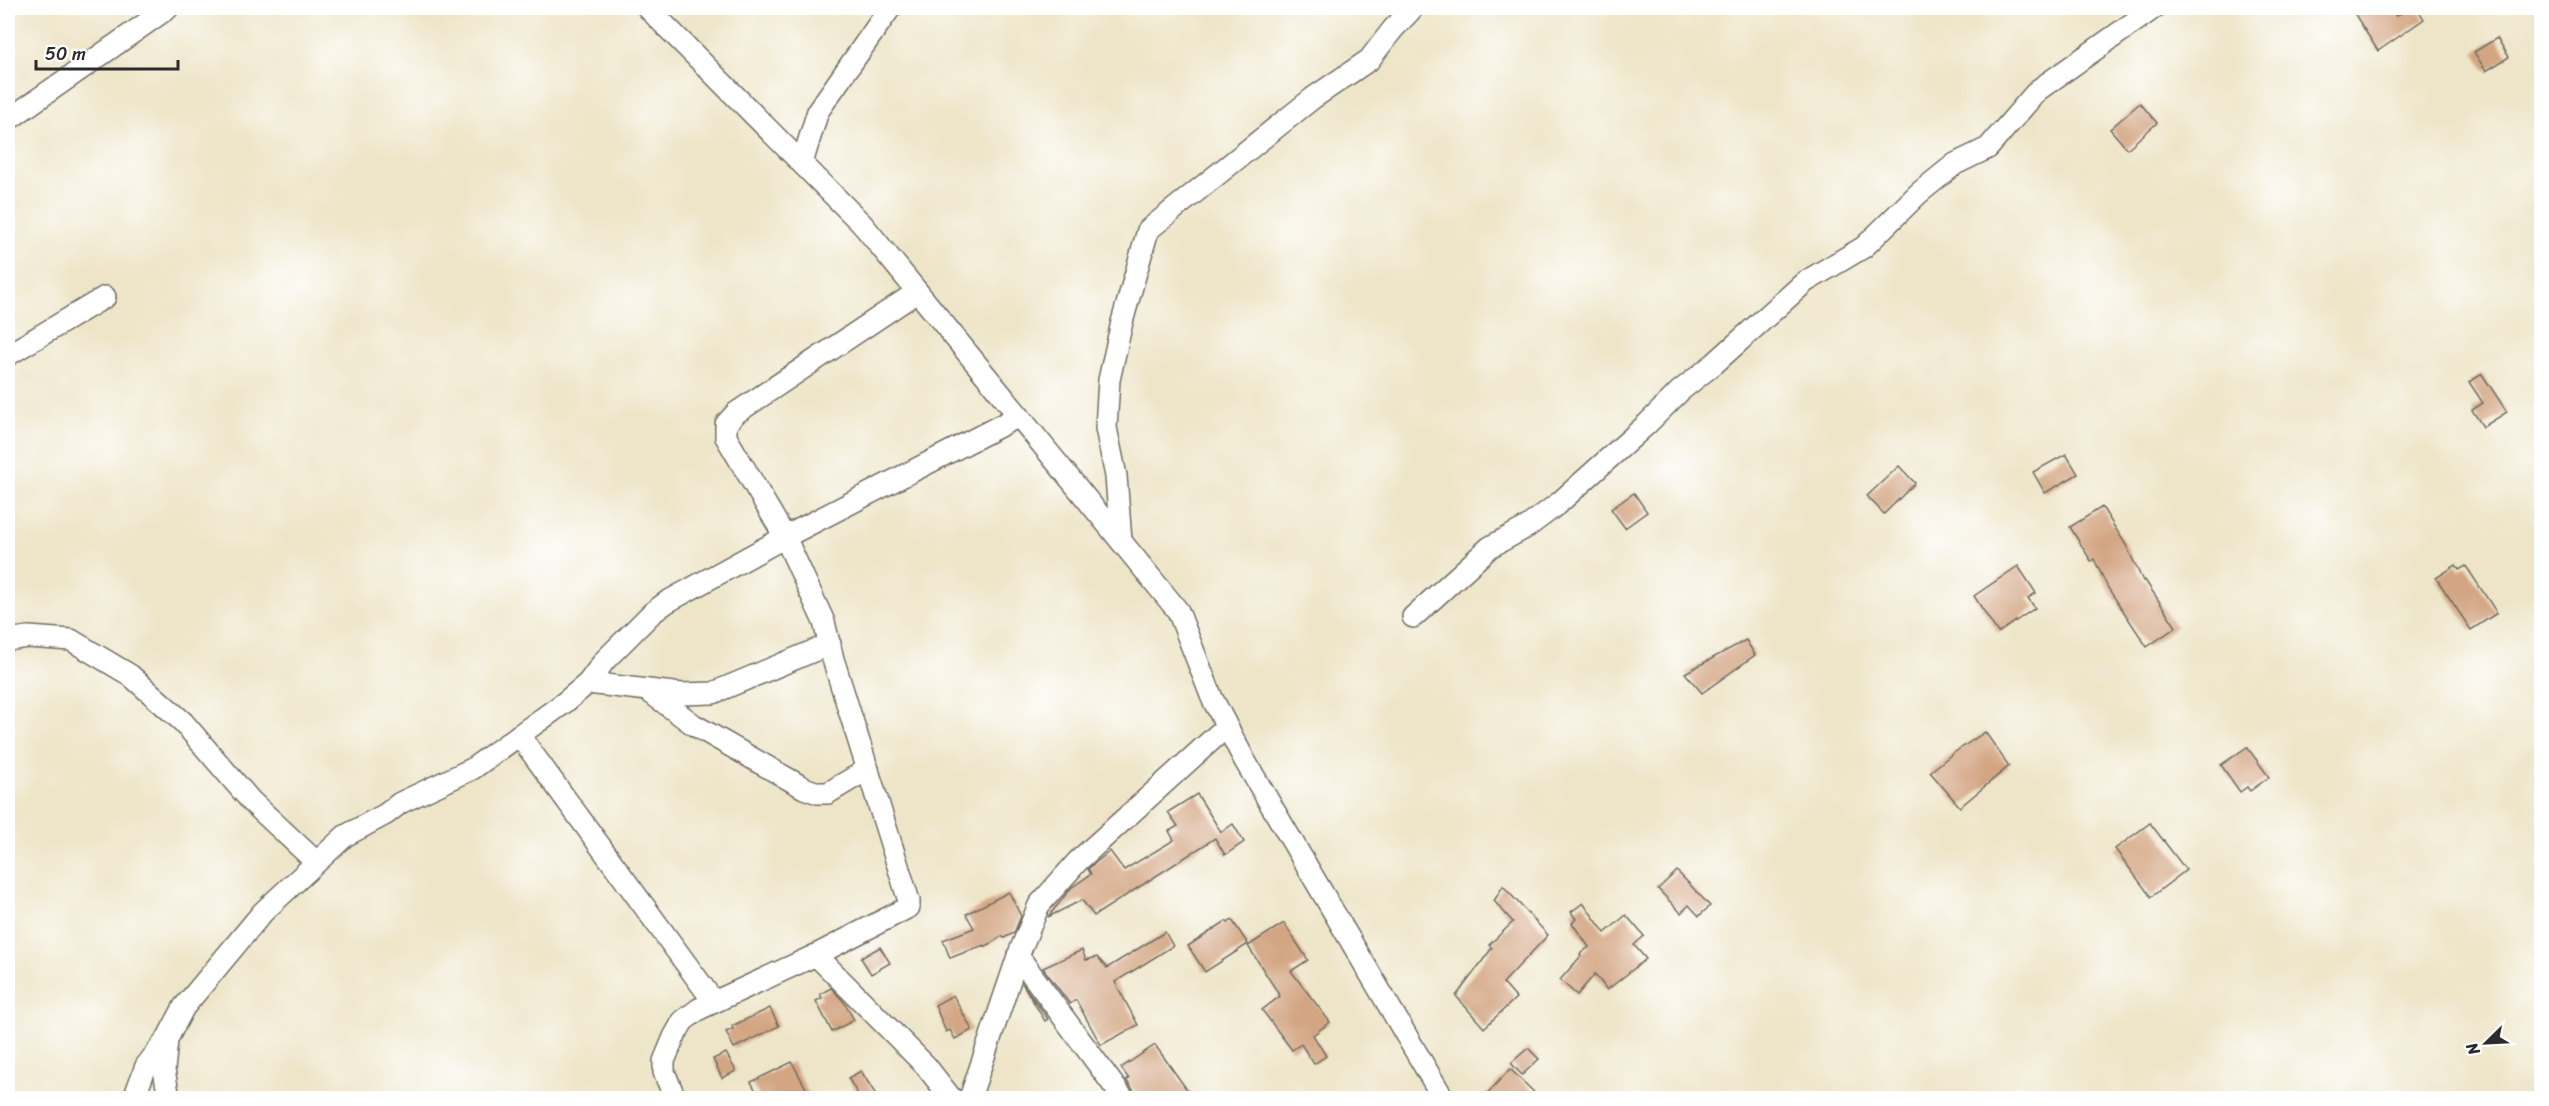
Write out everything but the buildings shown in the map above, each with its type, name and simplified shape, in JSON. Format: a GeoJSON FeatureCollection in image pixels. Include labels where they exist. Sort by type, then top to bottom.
{"type":"FeatureCollection","features":[{"type":"Feature","properties":{"kind":"street"},"geometry":{"type":"LineString","coordinates":[[8,120],[168,8]]}},
{"type":"Feature","properties":{"kind":"street"},"geometry":{"type":"LineString","coordinates":[[648,8],[863,225],[1178,611],[1212,698],[1226,727],[1443,1098]]}},
{"type":"Feature","properties":{"kind":"street"},"geometry":{"type":"LineString","coordinates":[[870,34],[872,8]]}},
{"type":"Feature","properties":{"kind":"street"},"geometry":{"type":"LineString","coordinates":[[802,163],[818,111],[890,8]]}},
{"type":"Feature","properties":{"kind":"street"},"geometry":{"type":"LineString","coordinates":[[1121,541],[1116,476],[1106,428],[1109,380],[1122,322],[1148,230],[1313,98],[1369,60],[1413,8]]}},
{"type":"Feature","properties":{"kind":"street"},"geometry":{"type":"LineString","coordinates":[[1413,618],[1490,547],[1527,527],[1559,502],[1647,424],[1680,391],[1715,363],[1805,282],[1864,247],[1919,193],[1955,164],[1988,148],[2038,90],[2154,8]]}},
{"type":"Feature","properties":{"kind":"street"},"geometry":{"type":"LineString","coordinates":[[675,1098],[664,1072],[664,1061],[683,1021],[699,1009],[816,955],[909,907],[909,900],[824,622],[785,537],[726,437],[726,424],[736,413],[917,292]]}},
{"type":"Feature","properties":{"kind":"street"},"geometry":{"type":"LineString","coordinates":[[8,355],[105,297]]}},
{"type":"Feature","properties":{"kind":"street"},"geometry":{"type":"LineString","coordinates":[[134,1098],[146,1066],[167,1039],[184,1007],[256,921],[345,836],[386,814],[400,803],[472,769],[519,735],[588,683],[605,660],[652,613],[667,602],[785,537],[1019,416]]}},
{"type":"Feature","properties":{"kind":"street"},"geometry":{"type":"LineString","coordinates":[[8,629],[18,639],[71,640],[130,675],[183,722],[251,801],[316,862]]}},
{"type":"Feature","properties":{"kind":"street"},"geometry":{"type":"LineString","coordinates":[[588,683],[700,695],[713,693],[830,645]]}},
{"type":"Feature","properties":{"kind":"street"},"geometry":{"type":"LineString","coordinates":[[647,690],[694,725],[804,788],[818,793],[828,793],[868,769]]}},
{"type":"Feature","properties":{"kind":"street"},"geometry":{"type":"LineString","coordinates":[[970,1098],[1018,956],[1039,905],[1078,861],[1226,727]]}},
{"type":"Feature","properties":{"kind":"street"},"geometry":{"type":"LineString","coordinates":[[519,735],[714,1002]]}},
{"type":"Feature","properties":{"kind":"street"},"geometry":{"type":"LineString","coordinates":[[816,955],[926,1066],[951,1098]]}},
{"type":"Feature","properties":{"kind":"street"},"geometry":{"type":"LineString","coordinates":[[1018,956],[1123,1098]]}},
{"type":"Feature","properties":{"kind":"street"},"geometry":{"type":"LineString","coordinates":[[167,1039],[164,1070],[169,1098]]}}]}
